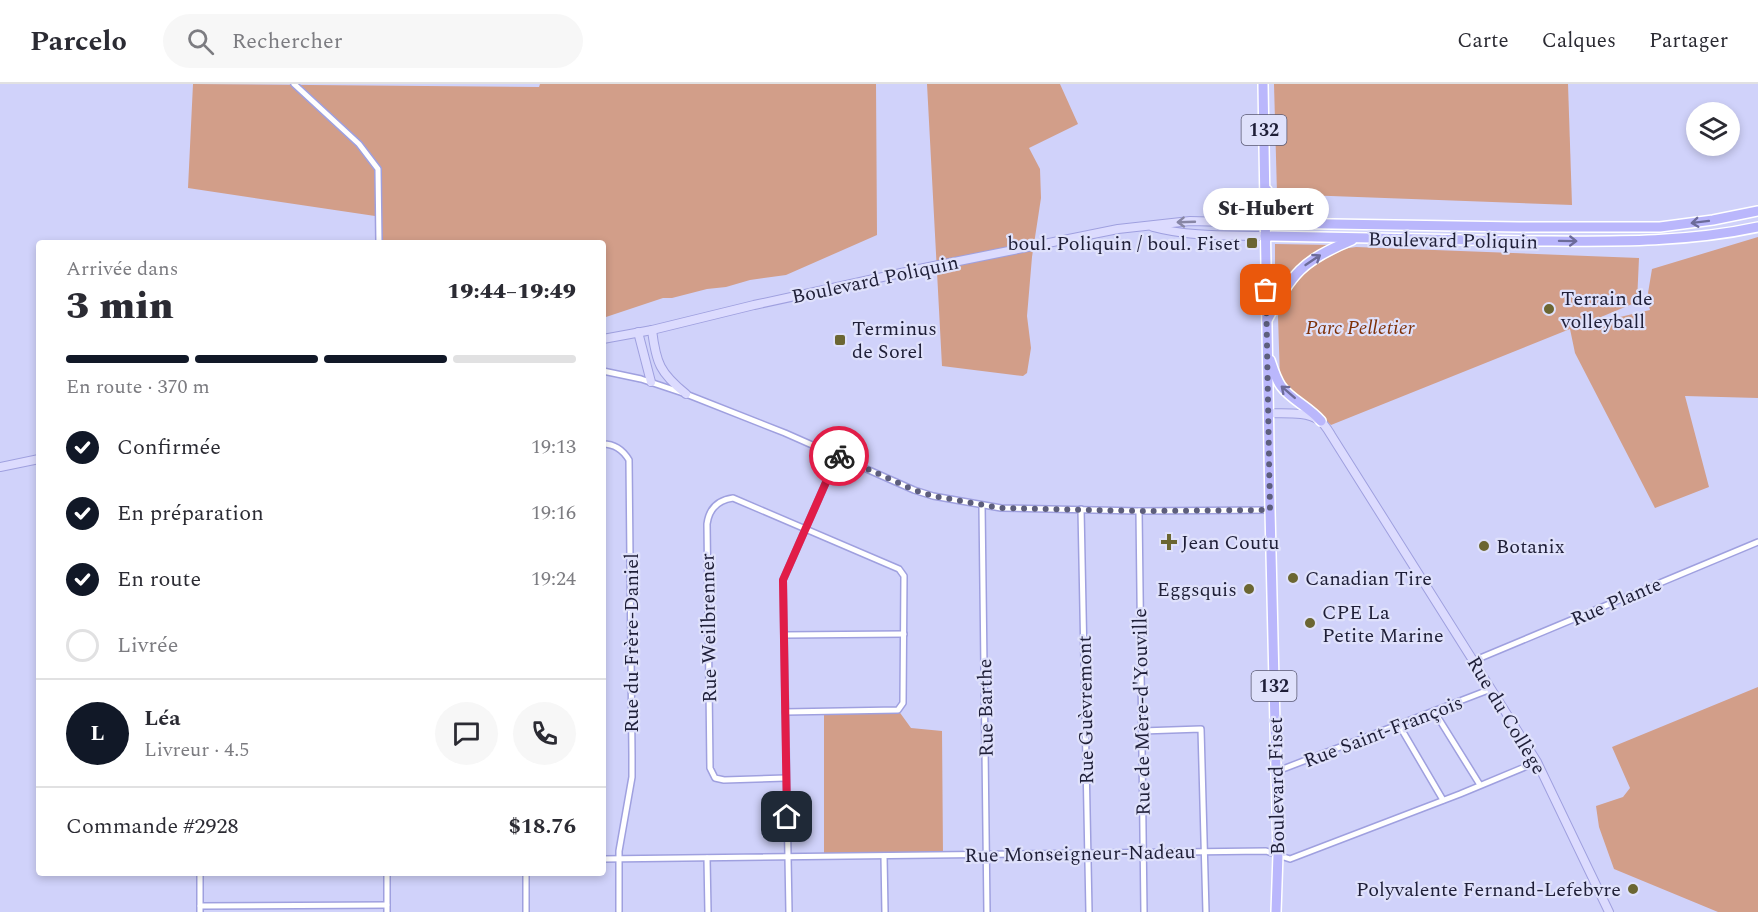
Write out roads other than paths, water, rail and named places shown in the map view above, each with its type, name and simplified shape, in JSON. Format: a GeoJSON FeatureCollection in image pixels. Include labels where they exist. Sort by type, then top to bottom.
{"type":"FeatureCollection","features":[{"type":"Feature","properties":{"kind":"main road","name":"Boulevard Fiset"},"geometry":{"type":"LineString","coordinates":[[1263,84],[1278,854],[1276,912]]}},
{"type":"Feature","properties":{"kind":"main road"},"geometry":{"type":"LineString","coordinates":[[1266,188],[1277,209],[1287,218],[1318,224]]}},
{"type":"Feature","properties":{"kind":"main road","name":"Boulevard Poliquin"},"geometry":{"type":"LineString","coordinates":[[1265,223],[1660,227],[1758,211]]}},
{"type":"Feature","properties":{"kind":"main road","name":"Boulevard Poliquin"},"geometry":{"type":"LineString","coordinates":[[1265,236],[1610,242],[1731,233],[1758,227]]}},
{"type":"Feature","properties":{"kind":"main road"},"geometry":{"type":"LineString","coordinates":[[1266,322],[1296,273],[1327,250],[1354,238]]}},
{"type":"Feature","properties":{"kind":"main road"},"geometry":{"type":"LineString","coordinates":[[1267,354],[1280,385],[1286,393],[1313,411],[1321,421]]}},
{"type":"Feature","properties":{"kind":"street"},"geometry":{"type":"LineString","coordinates":[[294,84],[359,144],[378,169],[379,240]]}},
{"type":"Feature","properties":{"kind":"street","name":"Boulevard Poliquin"},"geometry":{"type":"LineString","coordinates":[[606,338],[924,268],[1118,230],[1190,221],[1265,223]]}},
{"type":"Feature","properties":{"kind":"street","name":"Boulevard Poliquin"},"geometry":{"type":"LineString","coordinates":[[1149,226],[1180,234],[1265,236]]}},
{"type":"Feature","properties":{"kind":"street"},"geometry":{"type":"LineString","coordinates":[[652,330],[657,360],[668,378],[686,394]]}},
{"type":"Feature","properties":{"kind":"street"},"geometry":{"type":"LineString","coordinates":[[638,332],[651,382]]}},
{"type":"Feature","properties":{"kind":"street"},"geometry":{"type":"LineString","coordinates":[[651,382],[657,360]]}},
{"type":"Feature","properties":{"kind":"street"},"geometry":{"type":"LineString","coordinates":[[606,372],[651,382],[686,394],[933,496],[1012,508],[1139,511],[1270,510]]}},
{"type":"Feature","properties":{"kind":"street"},"geometry":{"type":"LineString","coordinates":[[1269,413],[1304,414],[1321,421]]}},
{"type":"Feature","properties":{"kind":"street","name":"Rue du Collège"},"geometry":{"type":"LineString","coordinates":[[1321,421],[1537,762],[1609,912]]}},
{"type":"Feature","properties":{"kind":"street","name":"Rue du Frère-Daniel"},"geometry":{"type":"LineString","coordinates":[[606,444],[613,444],[625,453],[629,460],[632,777],[624,814],[619,859],[619,912]]}},
{"type":"Feature","properties":{"kind":"street"},"geometry":{"type":"LineString","coordinates":[[789,912],[783,580],[838,455]]}},
{"type":"Feature","properties":{"kind":"street"},"geometry":{"type":"LineString","coordinates":[[0,467],[36,460]]}},
{"type":"Feature","properties":{"kind":"street","name":"Rue Weilbrenner"},"geometry":{"type":"LineString","coordinates":[[786,778],[724,780],[715,778],[710,768],[708,515],[724,499],[733,498],[804,528]]}},
{"type":"Feature","properties":{"kind":"street","name":"Rue Barthe"},"geometry":{"type":"LineString","coordinates":[[982,505],[987,912]]}},
{"type":"Feature","properties":{"kind":"street","name":"Rue Guèvremont"},"geometry":{"type":"LineString","coordinates":[[1081,509],[1089,912]]}},
{"type":"Feature","properties":{"kind":"street","name":"Rue de Mère-d'Youville"},"geometry":{"type":"LineString","coordinates":[[1139,511],[1144,912]]}},
{"type":"Feature","properties":{"kind":"street"},"geometry":{"type":"LineString","coordinates":[[785,712],[898,710],[903,703],[904,576],[899,569],[804,528]]}},
{"type":"Feature","properties":{"kind":"street","name":"Rue Plante"},"geometry":{"type":"LineString","coordinates":[[1473,661],[1758,542]]}},
{"type":"Feature","properties":{"kind":"street"},"geometry":{"type":"LineString","coordinates":[[784,635],[903,634]]}},
{"type":"Feature","properties":{"kind":"street","name":"Rue Saint-François"},"geometry":{"type":"LineString","coordinates":[[1275,772],[1491,689]]}},
{"type":"Feature","properties":{"kind":"street"},"geometry":{"type":"LineString","coordinates":[[1434,711],[1480,785]]}},
{"type":"Feature","properties":{"kind":"street"},"geometry":{"type":"LineString","coordinates":[[1399,725],[1443,800]]}},
{"type":"Feature","properties":{"kind":"street"},"geometry":{"type":"LineString","coordinates":[[1142,731],[1201,729],[1206,912]]}},
{"type":"Feature","properties":{"kind":"street","name":"Rue Monseigneur-Nadeau"},"geometry":{"type":"LineString","coordinates":[[606,859],[1266,851],[1290,859],[1537,762]]}},
{"type":"Feature","properties":{"kind":"street"},"geometry":{"type":"LineString","coordinates":[[884,856],[885,912]]}},
{"type":"Feature","properties":{"kind":"street"},"geometry":{"type":"LineString","coordinates":[[707,858],[708,912]]}},
{"type":"Feature","properties":{"kind":"street"},"geometry":{"type":"LineString","coordinates":[[200,876],[200,909],[387,904]]}},
{"type":"Feature","properties":{"kind":"street"},"geometry":{"type":"LineString","coordinates":[[387,876],[387,912]]}},
{"type":"Feature","properties":{"kind":"street"},"geometry":{"type":"LineString","coordinates":[[526,876],[526,912]]}},
{"type":"Feature","properties":{"kind":"place","name":"boul. Poliquin / boul. Fiset"},"geometry":{"type":"Point","coordinates":[1252,243]}},
{"type":"Feature","properties":{"kind":"place","name":"St-Hubert"},"geometry":{"type":"Point","coordinates":[1266,290]}},
{"type":"Feature","properties":{"kind":"place","name":"Terrain de volleyball"},"geometry":{"type":"Point","coordinates":[1549,309]}},
{"type":"Feature","properties":{"kind":"place","name":"Terminus de Sorel"},"geometry":{"type":"Point","coordinates":[840,340]}},
{"type":"Feature","properties":{"kind":"place","name":"Jean Coutu"},"geometry":{"type":"Point","coordinates":[1169,542]}},
{"type":"Feature","properties":{"kind":"place","name":"Botanix"},"geometry":{"type":"Point","coordinates":[1484,546]}},
{"type":"Feature","properties":{"kind":"place","name":"Canadian Tire"},"geometry":{"type":"Point","coordinates":[1293,578]}},
{"type":"Feature","properties":{"kind":"place","name":"Eggsquis"},"geometry":{"type":"Point","coordinates":[1249,589]}},
{"type":"Feature","properties":{"kind":"place","name":"CPE La Petite Marine"},"geometry":{"type":"Point","coordinates":[1310,623]}},
{"type":"Feature","properties":{"kind":"place","name":"Polyvalente Fernand-Lefebvre"},"geometry":{"type":"Point","coordinates":[1633,889]}},
{"type":"Feature","properties":{"kind":"park label","name":"Parc Pelletier"},"geometry":{"type":"Point","coordinates":[1360,327]}}]}
